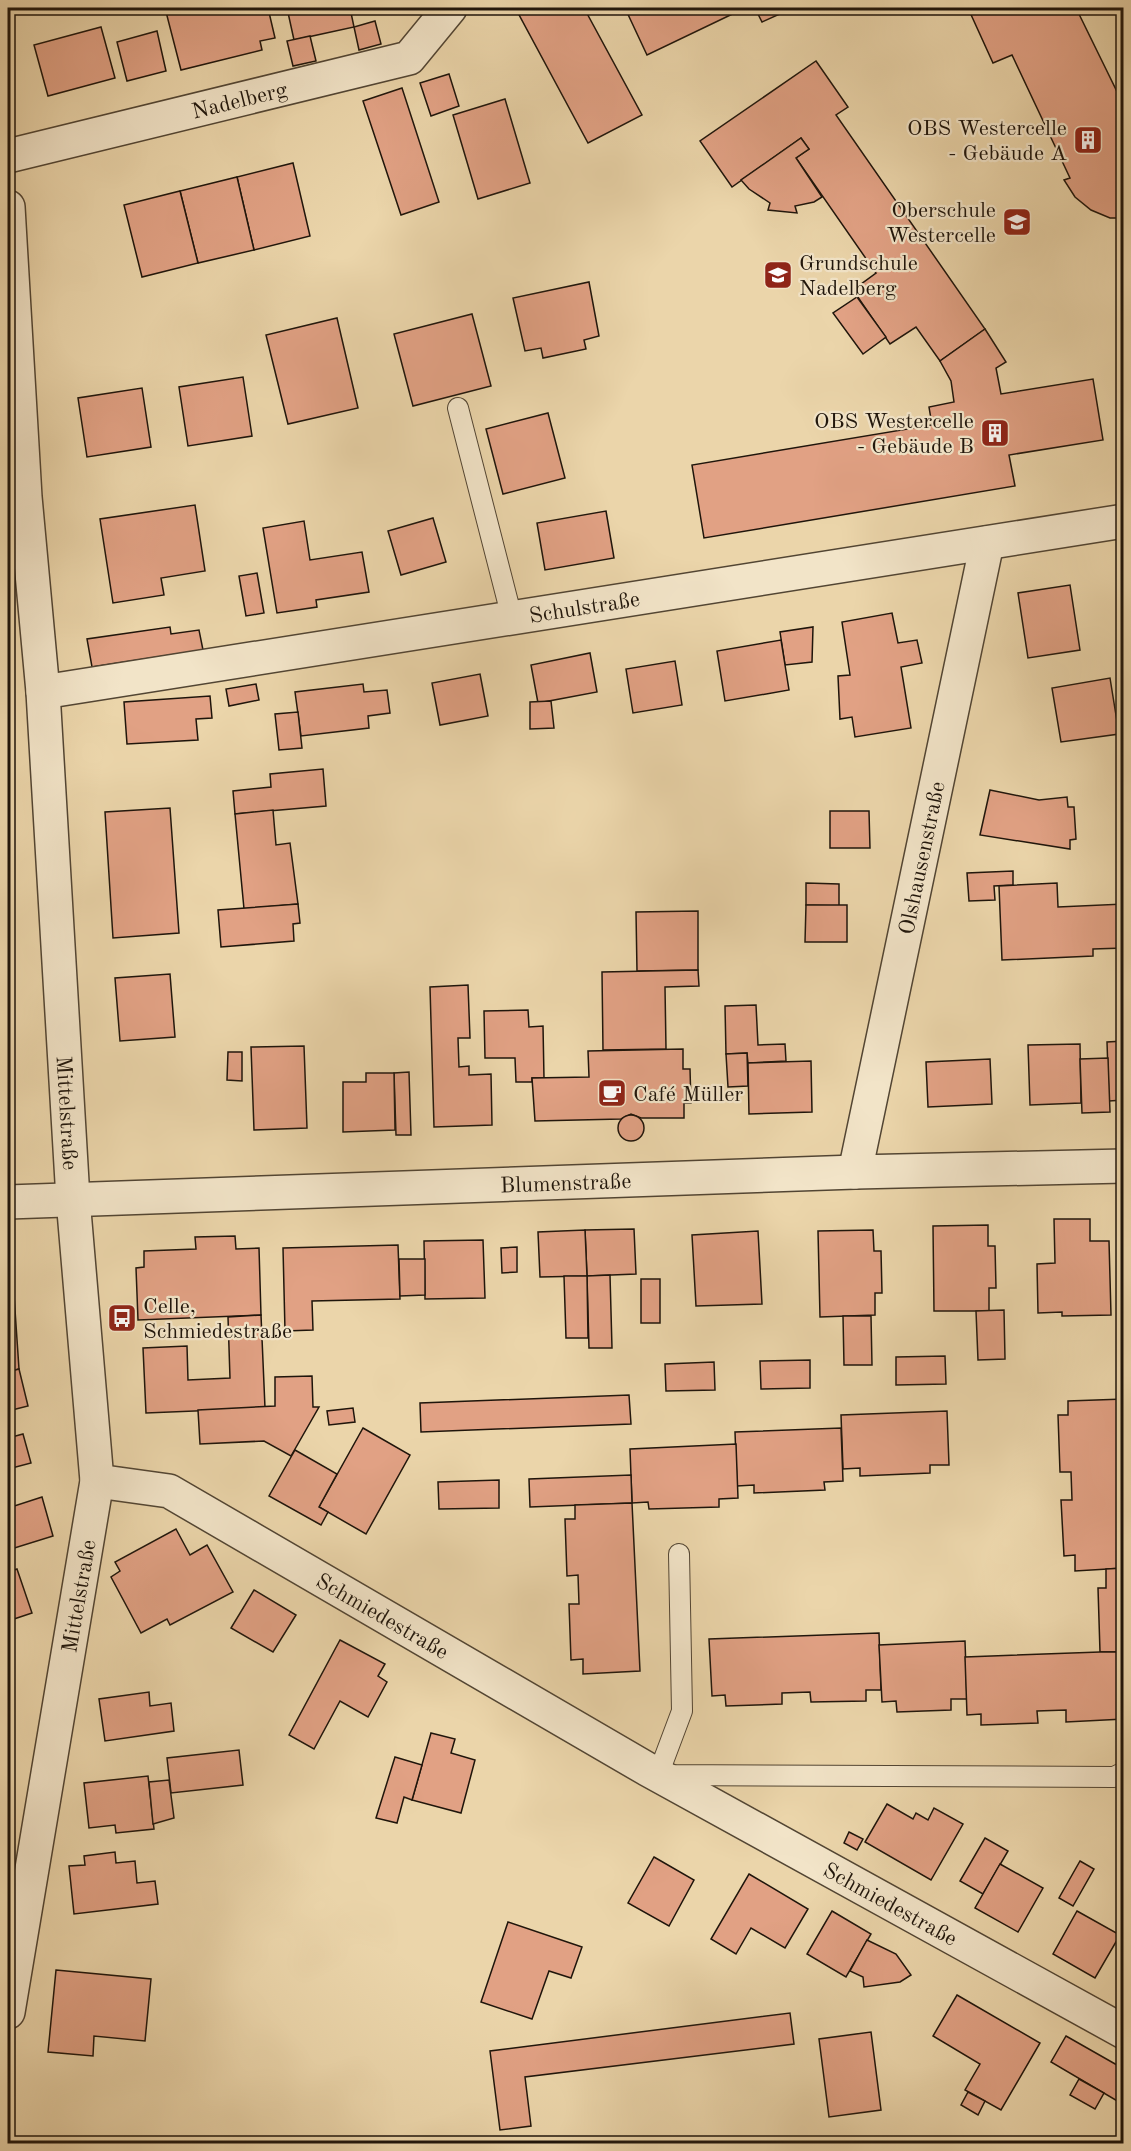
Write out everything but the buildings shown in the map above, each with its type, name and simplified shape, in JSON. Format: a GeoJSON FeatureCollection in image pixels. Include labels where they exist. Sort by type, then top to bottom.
{"type":"FeatureCollection","features":[{"type":"Feature","properties":{"kind":"street","name":"Nadelberg"},"geometry":{"type":"LineString","coordinates":[[8,156],[409,58],[450,8]]}},
{"type":"Feature","properties":{"kind":"street","name":"Mittelstraße"},"geometry":{"type":"LineString","coordinates":[[8,207],[25,496],[43,692],[73,1199],[97,1480],[8,2012]]}},
{"type":"Feature","properties":{"kind":"street","name":"Schulstraße"},"geometry":{"type":"LineString","coordinates":[[43,692],[1124,520]]}},
{"type":"Feature","properties":{"kind":"street","name":"Olshausenstraße"},"geometry":{"type":"LineString","coordinates":[[855,1172],[987,543]]}},
{"type":"Feature","properties":{"kind":"street","name":"Blumenstraße"},"geometry":{"type":"LineString","coordinates":[[8,1202],[855,1172],[1124,1166]]}},
{"type":"Feature","properties":{"kind":"street","name":"Schmiedestraße"},"geometry":{"type":"LineString","coordinates":[[97,1480],[169,1491],[658,1775],[1124,2032]]}},
{"type":"Feature","properties":{"kind":"lane"},"geometry":{"type":"LineString","coordinates":[[458,408],[512,618]]}},
{"type":"Feature","properties":{"kind":"lane"},"geometry":{"type":"LineString","coordinates":[[658,1775],[682,1711],[679,1554]]}},
{"type":"Feature","properties":{"kind":"lane","name":"Schmiedestraße"},"geometry":{"type":"LineString","coordinates":[[658,1775],[1114,1778],[1124,1772]]}},
{"type":"Feature","properties":{"kind":"place","name":"OBS Westercelle - Gebäude A"},"geometry":{"type":"Point","coordinates":[1088,140]}},
{"type":"Feature","properties":{"kind":"place","name":"Oberschule Westercelle"},"geometry":{"type":"Point","coordinates":[1017,222]}},
{"type":"Feature","properties":{"kind":"place","name":"Grundschule Nadelberg"},"geometry":{"type":"Point","coordinates":[778,275]}},
{"type":"Feature","properties":{"kind":"place","name":"OBS Westercelle - Gebäude B"},"geometry":{"type":"Point","coordinates":[995,433]}},
{"type":"Feature","properties":{"kind":"place","name":"Café Müller"},"geometry":{"type":"Point","coordinates":[612,1093]}},
{"type":"Feature","properties":{"kind":"place","name":"Celle, Schmiedestraße"},"geometry":{"type":"Point","coordinates":[122,1318]}}]}
